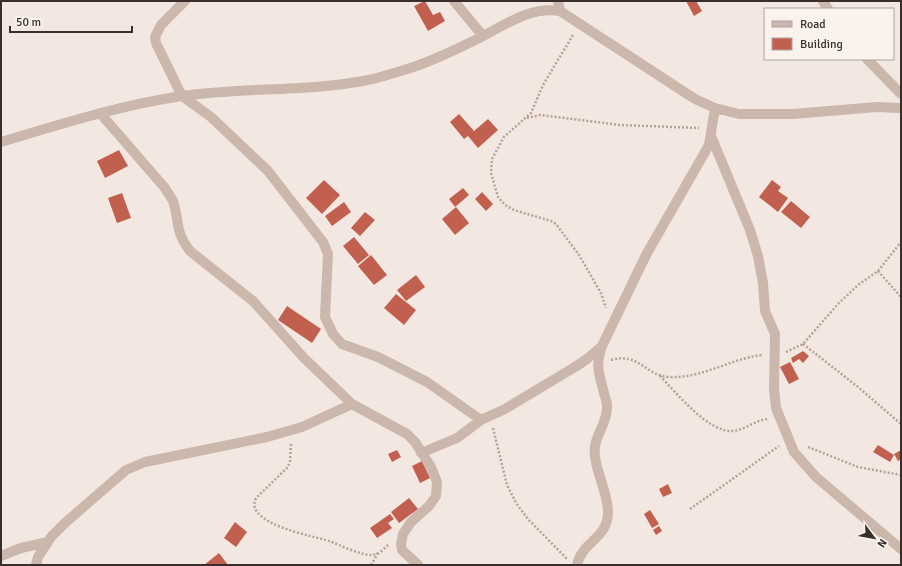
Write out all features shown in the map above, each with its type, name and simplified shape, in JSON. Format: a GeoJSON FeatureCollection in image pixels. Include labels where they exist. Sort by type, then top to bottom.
{"type":"FeatureCollection","features":[{"type":"Feature","properties":{"kind":"street"},"geometry":{"type":"LineString","coordinates":[[186,1],[161,25],[155,37],[156,43],[182,96],[210,117],[268,171],[323,242],[328,254],[325,317],[333,334],[342,344],[378,357],[427,382],[485,419]]}},
{"type":"Feature","properties":{"kind":"street"},"geometry":{"type":"LineString","coordinates":[[454,1],[483,36]]}},
{"type":"Feature","properties":{"kind":"street"},"geometry":{"type":"LineString","coordinates":[[558,1],[560,12]]}},
{"type":"Feature","properties":{"kind":"street"},"geometry":{"type":"LineString","coordinates":[[1,142],[100,113],[182,96],[255,89],[304,88],[363,81],[405,70],[449,54],[534,11],[547,9],[560,12],[688,94],[715,108],[739,114],[793,114],[877,107],[901,108]]}},
{"type":"Feature","properties":{"kind":"street"},"geometry":{"type":"LineString","coordinates":[[868,60],[901,94]]}},
{"type":"Feature","properties":{"kind":"street"},"geometry":{"type":"LineString","coordinates":[[577,565],[578,558],[585,548],[604,530],[608,512],[606,495],[597,464],[595,446],[608,407],[597,364],[602,346],[611,324],[646,255],[709,145],[715,108]]}},
{"type":"Feature","properties":{"kind":"street"},"geometry":{"type":"LineString","coordinates":[[100,113],[165,188],[173,201],[178,229],[183,242],[190,251],[253,301],[304,358],[352,404],[408,434],[430,467],[437,482],[436,496],[429,506],[411,522],[403,534],[401,544],[402,550],[418,565]]}},
{"type":"Feature","properties":{"kind":"street"},"geometry":{"type":"LineString","coordinates":[[711,132],[750,230],[758,256],[763,283],[764,311],[775,334],[776,353],[774,389],[776,408],[794,452],[816,477],[901,549]]}},
{"type":"Feature","properties":{"kind":"street"},"geometry":{"type":"LineString","coordinates":[[421,453],[457,438],[485,419],[575,367],[602,346]]}},
{"type":"Feature","properties":{"kind":"street"},"geometry":{"type":"LineString","coordinates":[[36,565],[38,557],[48,542],[66,523],[126,470],[145,462],[267,437],[299,428],[323,419],[352,404]]}},
{"type":"Feature","properties":{"kind":"street"},"geometry":{"type":"LineString","coordinates":[[1,556],[22,548],[48,542]]}},
{"type":"Feature","properties":{"kind":"path"},"geometry":{"type":"LineString","coordinates":[[579,24],[543,85],[531,113],[504,137],[495,152],[492,159],[491,173],[498,197],[505,205],[514,210],[551,221],[556,224],[579,255],[601,293],[611,324]]}},
{"type":"Feature","properties":{"kind":"path"},"geometry":{"type":"LineString","coordinates":[[526,118],[540,115],[620,126],[711,132]]}},
{"type":"Feature","properties":{"kind":"path"},"geometry":{"type":"LineString","coordinates":[[660,375],[687,377],[750,356],[789,351],[802,344],[838,304],[858,285],[878,271],[901,242]]}},
{"type":"Feature","properties":{"kind":"path"},"geometry":{"type":"LineString","coordinates":[[878,271],[901,297]]}},
{"type":"Feature","properties":{"kind":"path"},"geometry":{"type":"LineString","coordinates":[[802,344],[858,386],[901,424]]}},
{"type":"Feature","properties":{"kind":"path"},"geometry":{"type":"LineString","coordinates":[[597,364],[622,357],[630,359],[660,375],[691,408],[707,422],[728,431],[735,431],[766,419],[782,421]]}},
{"type":"Feature","properties":{"kind":"path"},"geometry":{"type":"LineString","coordinates":[[485,419],[498,443],[507,484],[516,503],[528,519],[567,560]]}},
{"type":"Feature","properties":{"kind":"path"},"geometry":{"type":"LineString","coordinates":[[299,428],[292,441],[288,468],[256,498],[254,502],[255,509],[278,526],[291,531],[327,540],[365,554],[378,553]]}},
{"type":"Feature","properties":{"kind":"path"},"geometry":{"type":"LineString","coordinates":[[690,509],[790,441],[858,467],[884,474],[901,475]]}},
{"type":"Feature","properties":{"kind":"path"},"geometry":{"type":"LineString","coordinates":[[371,565],[378,553],[403,534]]}},
{"type":"Feature","properties":{"kind":"building"},"geometry":{"type":"Polygon","coordinates":[[[425,1],[433,15],[440,12],[445,21],[428,31],[414,6],[425,1]]]}},
{"type":"Feature","properties":{"kind":"building"},"geometry":{"type":"Polygon","coordinates":[[[686,1],[696,1],[702,11],[694,16],[686,1]]]}},
{"type":"Feature","properties":{"kind":"building"},"geometry":{"type":"Polygon","coordinates":[[[459,114],[474,131],[488,119],[498,130],[478,148],[468,136],[464,139],[450,122],[459,114]]]}},
{"type":"Feature","properties":{"kind":"building"},"geometry":{"type":"Polygon","coordinates":[[[119,150],[128,166],[105,178],[97,161],[119,150]]]}},
{"type":"Feature","properties":{"kind":"building"},"geometry":{"type":"Polygon","coordinates":[[[324,180],[340,195],[322,214],[306,198],[324,180]]]}},
{"type":"Feature","properties":{"kind":"building"},"geometry":{"type":"Polygon","coordinates":[[[772,180],[781,187],[778,191],[788,198],[778,212],[759,197],[772,180]]]}},
{"type":"Feature","properties":{"kind":"building"},"geometry":{"type":"Polygon","coordinates":[[[463,188],[469,195],[455,207],[449,199],[463,188]]]}},
{"type":"Feature","properties":{"kind":"building"},"geometry":{"type":"Polygon","coordinates":[[[482,192],[493,204],[486,211],[475,199],[482,192]]]}},
{"type":"Feature","properties":{"kind":"building"},"geometry":{"type":"Polygon","coordinates":[[[122,193],[131,218],[117,223],[108,198],[122,193]]]}},
{"type":"Feature","properties":{"kind":"building"},"geometry":{"type":"Polygon","coordinates":[[[791,201],[810,217],[801,228],[781,212],[791,201]]]}},
{"type":"Feature","properties":{"kind":"building"},"geometry":{"type":"Polygon","coordinates":[[[344,202],[351,212],[332,226],[325,216],[344,202]]]}},
{"type":"Feature","properties":{"kind":"building"},"geometry":{"type":"Polygon","coordinates":[[[456,207],[469,223],[455,235],[442,219],[456,207]]]}},
{"type":"Feature","properties":{"kind":"building"},"geometry":{"type":"Polygon","coordinates":[[[365,212],[375,220],[360,236],[351,228],[365,212]]]}},
{"type":"Feature","properties":{"kind":"building"},"geometry":{"type":"Polygon","coordinates":[[[354,237],[369,255],[358,264],[343,246],[354,237]]]}},
{"type":"Feature","properties":{"kind":"building"},"geometry":{"type":"Polygon","coordinates":[[[371,255],[387,275],[374,285],[358,266],[371,255]]]}},
{"type":"Feature","properties":{"kind":"building"},"geometry":{"type":"Polygon","coordinates":[[[416,275],[425,287],[406,301],[397,290],[416,275]]]}},
{"type":"Feature","properties":{"kind":"building"},"geometry":{"type":"Polygon","coordinates":[[[396,294],[416,310],[404,325],[384,308],[396,294]]]}},
{"type":"Feature","properties":{"kind":"building"},"geometry":{"type":"Polygon","coordinates":[[[287,306],[321,329],[312,343],[278,320],[287,306]]]}},
{"type":"Feature","properties":{"kind":"building"},"geometry":{"type":"Polygon","coordinates":[[[803,351],[809,356],[803,363],[799,359],[793,363],[791,358],[803,351]]]}},
{"type":"Feature","properties":{"kind":"building"},"geometry":{"type":"Polygon","coordinates":[[[790,362],[799,379],[789,384],[780,367],[790,362]]]}},
{"type":"Feature","properties":{"kind":"building"},"geometry":{"type":"Polygon","coordinates":[[[878,445],[894,455],[890,462],[873,452],[878,445]]]}},
{"type":"Feature","properties":{"kind":"building"},"geometry":{"type":"Polygon","coordinates":[[[397,450],[401,457],[392,462],[388,454],[397,450]]]}},
{"type":"Feature","properties":{"kind":"building"},"geometry":{"type":"Polygon","coordinates":[[[901,450],[901,459],[898,461],[894,454],[901,450]]]}},
{"type":"Feature","properties":{"kind":"building"},"geometry":{"type":"Polygon","coordinates":[[[422,461],[430,478],[420,483],[412,466],[422,461]]]}},
{"type":"Feature","properties":{"kind":"building"},"geometry":{"type":"Polygon","coordinates":[[[668,484],[672,493],[663,497],[659,489],[668,484]]]}},
{"type":"Feature","properties":{"kind":"building"},"geometry":{"type":"Polygon","coordinates":[[[409,498],[418,509],[399,523],[391,512],[409,498]]]}},
{"type":"Feature","properties":{"kind":"building"},"geometry":{"type":"Polygon","coordinates":[[[650,510],[659,524],[652,528],[644,514],[650,510]]]}},
{"type":"Feature","properties":{"kind":"building"},"geometry":{"type":"Polygon","coordinates":[[[390,514],[394,519],[388,523],[392,528],[377,538],[370,528],[390,514]]]}},
{"type":"Feature","properties":{"kind":"building"},"geometry":{"type":"Polygon","coordinates":[[[235,522],[247,532],[236,547],[224,538],[235,522]]]}},
{"type":"Feature","properties":{"kind":"building"},"geometry":{"type":"Polygon","coordinates":[[[659,526],[662,531],[656,535],[653,530],[659,526]]]}},
{"type":"Feature","properties":{"kind":"building"},"geometry":{"type":"Polygon","coordinates":[[[219,553],[228,565],[204,565],[219,553]]]}}]}
